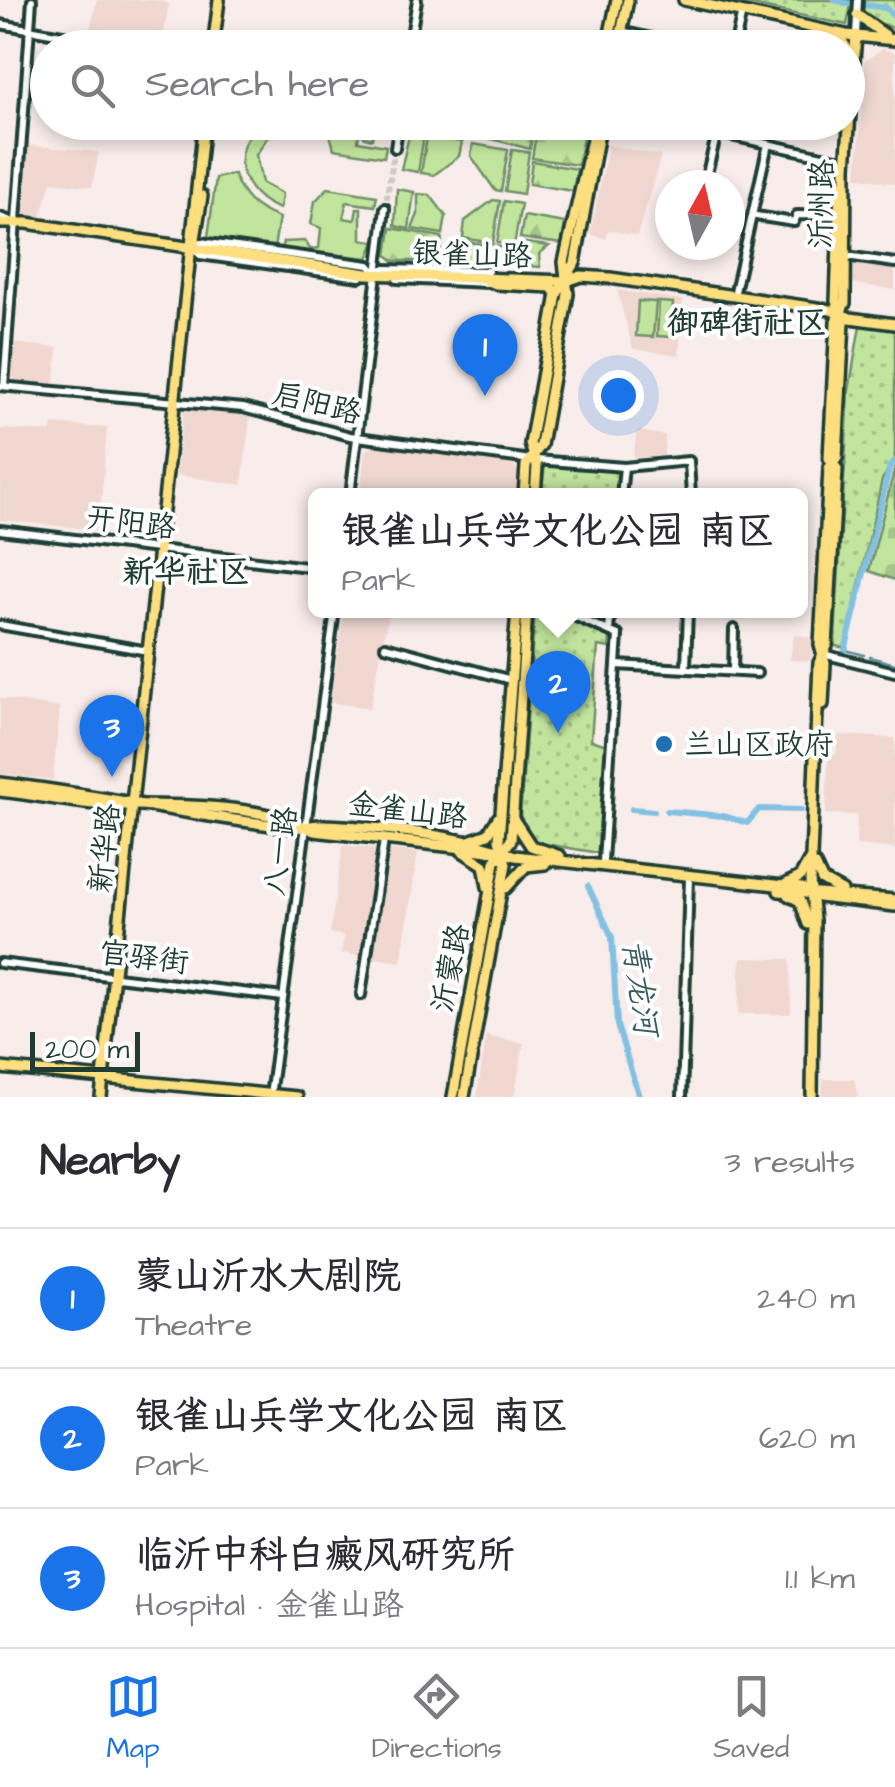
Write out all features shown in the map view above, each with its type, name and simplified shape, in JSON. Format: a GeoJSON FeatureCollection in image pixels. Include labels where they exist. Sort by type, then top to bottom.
{"type":"FeatureCollection","features":[{"type":"Feature","properties":{"kind":"main road"},"geometry":{"type":"LineString","coordinates":[[217,30],[221,0]]}},
{"type":"Feature","properties":{"kind":"main road"},"geometry":{"type":"LineString","coordinates":[[611,30],[617,0]]}},
{"type":"Feature","properties":{"kind":"main road"},"geometry":{"type":"LineString","coordinates":[[621,30],[628,0]]}},
{"type":"Feature","properties":{"kind":"main road"},"geometry":{"type":"LineString","coordinates":[[684,0],[832,30]]}},
{"type":"Feature","properties":{"kind":"main road"},"geometry":{"type":"LineString","coordinates":[[708,0],[839,30]]}},
{"type":"Feature","properties":{"kind":"main road"},"geometry":{"type":"LineString","coordinates":[[858,6],[866,26],[892,41]]}},
{"type":"Feature","properties":{"kind":"main road"},"geometry":{"type":"LineString","coordinates":[[796,24],[814,30]]}},
{"type":"Feature","properties":{"kind":"main road"},"geometry":{"type":"LineString","coordinates":[[865,36],[892,41]]}},
{"type":"Feature","properties":{"kind":"main road"},"geometry":{"type":"LineString","coordinates":[[865,47],[892,41]]}},
{"type":"Feature","properties":{"kind":"main road","name":"新华路"},"geometry":{"type":"LineString","coordinates":[[102,1097],[205,140]]}},
{"type":"Feature","properties":{"kind":"main road"},"geometry":{"type":"LineString","coordinates":[[536,488],[537,466],[530,444],[557,294],[575,264],[595,140]]}},
{"type":"Feature","properties":{"kind":"main road","name":"沂州路"},"geometry":{"type":"LineString","coordinates":[[809,1097],[811,892],[836,469],[832,464],[840,314],[836,301],[843,140]]}},
{"type":"Feature","properties":{"kind":"main road","name":"沂州路"},"geometry":{"type":"LineString","coordinates":[[840,314],[845,303],[848,140]]}},
{"type":"Feature","properties":{"kind":"main road","name":"银雀山路"},"geometry":{"type":"LineString","coordinates":[[0,221],[376,272],[567,281],[707,293],[895,322]]}},
{"type":"Feature","properties":{"kind":"main road","name":"银雀山路"},"geometry":{"type":"LineString","coordinates":[[16,223],[182,250],[192,247]]}},
{"type":"Feature","properties":{"kind":"main road","name":"银雀山路"},"geometry":{"type":"LineString","coordinates":[[376,272],[383,276],[488,278]]}},
{"type":"Feature","properties":{"kind":"main road"},"geometry":{"type":"LineString","coordinates":[[488,278],[554,273],[567,281]]}},
{"type":"Feature","properties":{"kind":"main road"},"geometry":{"type":"LineString","coordinates":[[468,275],[548,287],[557,294]]}},
{"type":"Feature","properties":{"kind":"main road"},"geometry":{"type":"LineString","coordinates":[[525,488],[526,465],[541,445],[567,281]]}},
{"type":"Feature","properties":{"kind":"main road","name":"沂蒙路"},"geometry":{"type":"LineString","coordinates":[[464,1097],[496,862],[511,840],[507,813],[515,618]]}},
{"type":"Feature","properties":{"kind":"main road","name":"沂蒙路"},"geometry":{"type":"LineString","coordinates":[[507,813],[526,618]]}},
{"type":"Feature","properties":{"kind":"main road","name":"金雀山路"},"geometry":{"type":"LineString","coordinates":[[0,787],[384,840],[462,846]]}},
{"type":"Feature","properties":{"kind":"main road"},"geometry":{"type":"LineString","coordinates":[[494,897],[484,865],[462,846],[488,834],[507,813],[531,846],[561,859]]}},
{"type":"Feature","properties":{"kind":"main road","name":"金雀山路"},"geometry":{"type":"LineString","coordinates":[[306,827],[330,825],[503,852],[895,903]]}},
{"type":"Feature","properties":{"kind":"main road"},"geometry":{"type":"LineString","coordinates":[[494,897],[526,866],[561,859]]}},
{"type":"Feature","properties":{"kind":"main road","name":"金雀山路"},"geometry":{"type":"LineString","coordinates":[[561,859],[604,861],[689,878],[775,887]]}},
{"type":"Feature","properties":{"kind":"main road"},"geometry":{"type":"LineString","coordinates":[[775,887],[800,877],[813,862],[822,880],[849,894]]}},
{"type":"Feature","properties":{"kind":"main road"},"geometry":{"type":"LineString","coordinates":[[775,887],[800,901],[811,922]]}},
{"type":"Feature","properties":{"kind":"main road","name":"金雀山路"},"geometry":{"type":"LineString","coordinates":[[811,892],[831,898],[895,903]]}},
{"type":"Feature","properties":{"kind":"main road","name":"沂蒙路"},"geometry":{"type":"LineString","coordinates":[[453,1097],[494,897]]}},
{"type":"Feature","properties":{"kind":"main road"},"geometry":{"type":"LineString","coordinates":[[811,922],[818,908],[831,898]]}},
{"type":"Feature","properties":{"kind":"main road"},"geometry":{"type":"LineString","coordinates":[[0,1068],[297,1097]]}},
{"type":"Feature","properties":{"kind":"street"},"geometry":{"type":"LineString","coordinates":[[2,386],[32,0]]}},
{"type":"Feature","properties":{"kind":"street"},"geometry":{"type":"LineString","coordinates":[[414,30],[419,0]]}},
{"type":"Feature","properties":{"kind":"street"},"geometry":{"type":"LineString","coordinates":[[738,30],[742,12]]}},
{"type":"Feature","properties":{"kind":"street"},"geometry":{"type":"LineString","coordinates":[[0,24],[36,30]]}},
{"type":"Feature","properties":{"kind":"street"},"geometry":{"type":"LineString","coordinates":[[395,148],[396,140]]}},
{"type":"Feature","properties":{"kind":"street"},"geometry":{"type":"LineString","coordinates":[[708,170],[715,140]]}},
{"type":"Feature","properties":{"kind":"street"},"geometry":{"type":"LineString","coordinates":[[749,140],[841,160]]}},
{"type":"Feature","properties":{"kind":"street"},"geometry":{"type":"LineString","coordinates":[[734,297],[768,144]]}},
{"type":"Feature","properties":{"kind":"street"},"geometry":{"type":"LineString","coordinates":[[351,488],[386,208]]}},
{"type":"Feature","properties":{"kind":"street"},"geometry":{"type":"LineString","coordinates":[[756,216],[794,222],[798,215],[839,216]]}},
{"type":"Feature","properties":{"kind":"street"},"geometry":{"type":"LineString","coordinates":[[846,256],[895,264]]}},
{"type":"Feature","properties":{"kind":"street","name":"启阳路"},"geometry":{"type":"LineString","coordinates":[[2,386],[177,399],[260,411],[357,437],[533,459],[624,467],[690,461],[690,488]]}},
{"type":"Feature","properties":{"kind":"street"},"geometry":{"type":"LineString","coordinates":[[622,488],[624,467]]}},
{"type":"Feature","properties":{"kind":"street","name":"开阳路"},"geometry":{"type":"LineString","coordinates":[[0,530],[308,567]]}},
{"type":"Feature","properties":{"kind":"street","name":"八一路"},"geometry":{"type":"LineString","coordinates":[[270,1096],[334,618]]}},
{"type":"Feature","properties":{"kind":"street"},"geometry":{"type":"LineString","coordinates":[[580,618],[618,634],[604,861]]}},
{"type":"Feature","properties":{"kind":"street"},"geometry":{"type":"LineString","coordinates":[[609,630],[610,618]]}},
{"type":"Feature","properties":{"kind":"street"},"geometry":{"type":"LineString","coordinates":[[686,667],[688,618]]}},
{"type":"Feature","properties":{"kind":"street"},"geometry":{"type":"LineString","coordinates":[[0,625],[150,651]]}},
{"type":"Feature","properties":{"kind":"street"},"geometry":{"type":"LineString","coordinates":[[733,671],[734,629]]}},
{"type":"Feature","properties":{"kind":"street"},"geometry":{"type":"LineString","coordinates":[[385,646],[511,680]]}},
{"type":"Feature","properties":{"kind":"street"},"geometry":{"type":"LineString","coordinates":[[823,654],[895,672]]}},
{"type":"Feature","properties":{"kind":"street"},"geometry":{"type":"LineString","coordinates":[[617,665],[756,673]]}},
{"type":"Feature","properties":{"kind":"street"},"geometry":{"type":"LineString","coordinates":[[362,994],[384,840]]}},
{"type":"Feature","properties":{"kind":"street"},"geometry":{"type":"LineString","coordinates":[[682,1097],[689,878]]}},
{"type":"Feature","properties":{"kind":"street","name":"官驿街"},"geometry":{"type":"LineString","coordinates":[[0,963],[283,997]]}},
{"type":"Feature","properties":{"kind":"shaded area"},"geometry":{"type":"Polygon","coordinates":[[[97,0],[156,0],[169,4],[164,30],[90,30],[97,0]]]}},
{"type":"Feature","properties":{"kind":"shaded area"},"geometry":{"type":"Polygon","coordinates":[[[883,49],[895,53],[895,184],[857,177],[859,140],[865,140],[865,60],[883,49]]]}},
{"type":"Feature","properties":{"kind":"shaded area"},"geometry":{"type":"Polygon","coordinates":[[[25,145],[99,152],[92,187],[52,182],[40,220],[29,219],[21,210],[25,145]]]}},
{"type":"Feature","properties":{"kind":"shaded area"},"geometry":{"type":"Polygon","coordinates":[[[608,145],[661,156],[637,236],[608,230],[606,239],[590,234],[608,145]]]}},
{"type":"Feature","properties":{"kind":"shaded area"},"geometry":{"type":"Polygon","coordinates":[[[851,263],[895,270],[895,290],[851,283],[851,263]]]}},
{"type":"Feature","properties":{"kind":"shaded area"},"geometry":{"type":"Polygon","coordinates":[[[617,290],[683,300],[679,355],[633,349],[617,290]]]}},
{"type":"Feature","properties":{"kind":"shaded area"},"geometry":{"type":"Polygon","coordinates":[[[13,343],[58,348],[54,385],[16,382],[10,374],[13,343]]]}},
{"type":"Feature","properties":{"kind":"shaded area"},"geometry":{"type":"Polygon","coordinates":[[[184,408],[250,416],[242,485],[176,475],[184,408]]]}},
{"type":"Feature","properties":{"kind":"shaded area"},"geometry":{"type":"Polygon","coordinates":[[[53,424],[107,428],[99,530],[0,520],[0,429],[52,432],[53,424]]]}},
{"type":"Feature","properties":{"kind":"shaded area"},"geometry":{"type":"Polygon","coordinates":[[[637,431],[665,435],[664,456],[633,458],[637,431]]]}},
{"type":"Feature","properties":{"kind":"shaded area"},"geometry":{"type":"Polygon","coordinates":[[[374,446],[513,464],[518,473],[517,488],[361,488],[365,451],[374,446]]]}},
{"type":"Feature","properties":{"kind":"shaded area"},"geometry":{"type":"Polygon","coordinates":[[[343,618],[388,618],[370,708],[330,703],[343,618]]]}},
{"type":"Feature","properties":{"kind":"shaded area"},"geometry":{"type":"Polygon","coordinates":[[[794,634],[812,638],[811,661],[790,660],[794,634]]]}},
{"type":"Feature","properties":{"kind":"shaded area"},"geometry":{"type":"Polygon","coordinates":[[[0,698],[60,708],[53,780],[0,774],[0,698]]]}},
{"type":"Feature","properties":{"kind":"shaded area"},"geometry":{"type":"Polygon","coordinates":[[[838,735],[895,738],[895,849],[856,845],[857,815],[826,814],[828,756],[836,755],[838,735]]]}},
{"type":"Feature","properties":{"kind":"shaded area"},"geometry":{"type":"Polygon","coordinates":[[[343,845],[379,849],[375,880],[382,882],[387,849],[418,853],[401,962],[341,953],[344,936],[330,933],[343,845]]]}},
{"type":"Feature","properties":{"kind":"shaded area"},"geometry":{"type":"Polygon","coordinates":[[[741,958],[790,959],[791,1014],[738,1014],[741,958]]]}},
{"type":"Feature","properties":{"kind":"shaded area"},"geometry":{"type":"Polygon","coordinates":[[[486,1036],[524,1043],[514,1097],[477,1097],[486,1036]]]}},
{"type":"Feature","properties":{"kind":"shaded area"},"geometry":{"type":"Polygon","coordinates":[[[823,1079],[854,1079],[858,1097],[822,1097],[823,1079]]]}},
{"type":"Feature","properties":{"kind":"green space"},"geometry":{"type":"Polygon","coordinates":[[[729,0],[852,0],[847,25],[729,0]]]}},
{"type":"Feature","properties":{"kind":"green space"},"geometry":{"type":"Polygon","coordinates":[[[862,0],[895,0],[895,29],[862,17],[862,0]]]}},
{"type":"Feature","properties":{"kind":"green space"},"geometry":{"type":"Polygon","coordinates":[[[247,140],[265,140],[256,155],[262,183],[282,194],[280,209],[266,203],[247,183],[241,158],[247,140]]]}},
{"type":"Feature","properties":{"kind":"green space"},"geometry":{"type":"Polygon","coordinates":[[[332,140],[386,146],[384,157],[334,149],[332,140]]]}},
{"type":"Feature","properties":{"kind":"green space"},"geometry":{"type":"Polygon","coordinates":[[[408,140],[423,140],[418,172],[401,169],[408,140]]]}},
{"type":"Feature","properties":{"kind":"green space"},"geometry":{"type":"Polygon","coordinates":[[[426,140],[462,142],[459,156],[434,175],[421,173],[426,140]]]}},
{"type":"Feature","properties":{"kind":"green space"},"geometry":{"type":"Polygon","coordinates":[[[496,140],[531,140],[530,149],[496,140]]]}},
{"type":"Feature","properties":{"kind":"green space"},"geometry":{"type":"Polygon","coordinates":[[[535,140],[582,140],[578,165],[532,158],[535,140]]]}},
{"type":"Feature","properties":{"kind":"green space"},"geometry":{"type":"Polygon","coordinates":[[[473,144],[508,150],[501,191],[495,190],[471,156],[473,144]]]}},
{"type":"Feature","properties":{"kind":"green space"},"geometry":{"type":"Polygon","coordinates":[[[512,150],[529,152],[523,194],[505,191],[512,150]]]}},
{"type":"Feature","properties":{"kind":"green space"},"geometry":{"type":"Polygon","coordinates":[[[532,161],[577,169],[573,191],[529,184],[532,161]]]}},
{"type":"Feature","properties":{"kind":"green space"},"geometry":{"type":"Polygon","coordinates":[[[234,174],[250,202],[279,218],[274,248],[208,237],[216,178],[234,174]]]}},
{"type":"Feature","properties":{"kind":"green space"},"geometry":{"type":"Polygon","coordinates":[[[328,188],[377,196],[375,206],[346,202],[344,218],[355,220],[357,208],[361,208],[361,239],[375,242],[368,258],[281,249],[283,242],[305,241],[310,249],[319,248],[321,228],[311,224],[315,201],[328,188]]]}},
{"type":"Feature","properties":{"kind":"green space"},"geometry":{"type":"Polygon","coordinates":[[[397,189],[414,192],[409,229],[395,226],[397,189]]]}},
{"type":"Feature","properties":{"kind":"green space"},"geometry":{"type":"Polygon","coordinates":[[[418,194],[430,195],[446,216],[443,234],[412,229],[418,214],[418,194]]]}},
{"type":"Feature","properties":{"kind":"green space"},"geometry":{"type":"Polygon","coordinates":[[[493,200],[500,201],[493,243],[463,238],[465,221],[493,200]]]}},
{"type":"Feature","properties":{"kind":"green space"},"geometry":{"type":"Polygon","coordinates":[[[504,201],[521,204],[514,246],[497,243],[504,201]]]}},
{"type":"Feature","properties":{"kind":"green space"},"geometry":{"type":"Polygon","coordinates":[[[524,216],[565,223],[562,244],[520,238],[524,216]]]}},
{"type":"Feature","properties":{"kind":"green space"},"geometry":{"type":"Polygon","coordinates":[[[391,228],[442,237],[439,261],[394,261],[387,255],[391,228]]]}},
{"type":"Feature","properties":{"kind":"green space"},"geometry":{"type":"Polygon","coordinates":[[[462,241],[514,249],[511,265],[458,263],[462,241]]]}},
{"type":"Feature","properties":{"kind":"green space"},"geometry":{"type":"Polygon","coordinates":[[[519,242],[549,246],[539,254],[540,267],[515,265],[519,242]]]}},
{"type":"Feature","properties":{"kind":"green space"},"geometry":{"type":"Polygon","coordinates":[[[638,301],[656,302],[653,337],[636,336],[638,301]]]}},
{"type":"Feature","properties":{"kind":"green space"},"geometry":{"type":"Polygon","coordinates":[[[659,302],[673,303],[671,337],[657,336],[659,302]]]}},
{"type":"Feature","properties":{"kind":"green space"},"geometry":{"type":"Polygon","coordinates":[[[860,325],[895,330],[895,459],[882,480],[845,648],[836,646],[835,638],[849,391],[860,325]]]}},
{"type":"Feature","properties":{"kind":"green space"},"geometry":{"type":"Polygon","coordinates":[[[545,465],[619,472],[618,488],[542,488],[545,465]]]}},
{"type":"Feature","properties":{"kind":"green space"},"geometry":{"type":"Polygon","coordinates":[[[895,467],[895,580],[869,571],[895,467]]]}},
{"type":"Feature","properties":{"kind":"green space"},"geometry":{"type":"Polygon","coordinates":[[[534,618],[564,618],[610,636],[609,648],[598,646],[591,740],[607,745],[599,853],[533,842],[520,818],[534,618]]]}},
{"type":"Feature","properties":{"kind":"waterway","name":"青龙河"},"geometry":{"type":"LineString","coordinates":[[835,0],[849,4]]}},
{"type":"Feature","properties":{"kind":"waterway","name":"青龙河"},"geometry":{"type":"LineString","coordinates":[[865,5],[886,8],[895,18]]}},
{"type":"Feature","properties":{"kind":"waterway","name":"青龙河"},"geometry":{"type":"LineString","coordinates":[[845,651],[890,466],[895,462]]}},
{"type":"Feature","properties":{"kind":"waterway"},"geometry":{"type":"LineString","coordinates":[[846,650],[864,655]]}},
{"type":"Feature","properties":{"kind":"waterway"},"geometry":{"type":"LineString","coordinates":[[870,657],[895,664]]}},
{"type":"Feature","properties":{"kind":"waterway","name":"青龙河"},"geometry":{"type":"LineString","coordinates":[[632,809],[654,811]]}},
{"type":"Feature","properties":{"kind":"waterway","name":"青龙河"},"geometry":{"type":"LineString","coordinates":[[667,811],[724,816],[747,823],[759,809],[801,810]]}},
{"type":"Feature","properties":{"kind":"waterway","name":"青龙河"},"geometry":{"type":"LineString","coordinates":[[588,886],[612,937],[617,1025],[639,1097]]}},
{"type":"Feature","properties":{"kind":"tunnel"},"geometry":{"type":"LineString","coordinates":[[385,208],[395,148]]}},
{"type":"Feature","properties":{"kind":"place","name":"蒙山沂水大剧院"},"geometry":{"type":"Point","coordinates":[485,396]}},
{"type":"Feature","properties":{"kind":"place","name":"银雀山兵学文化公园 南区"},"geometry":{"type":"Point","coordinates":[558,733]}},
{"type":"Feature","properties":{"kind":"place","name":"兰山区政府"},"geometry":{"type":"Point","coordinates":[664,744]}},
{"type":"Feature","properties":{"kind":"place","name":"临沂中科白癜风研究所"},"geometry":{"type":"Point","coordinates":[112,777]}},
{"type":"Feature","properties":{"kind":"district","name":"御碑街社区"},"geometry":{"type":"Point","coordinates":[747,322]}},
{"type":"Feature","properties":{"kind":"district","name":"新华社区"},"geometry":{"type":"Point","coordinates":[186,571]}}]}
